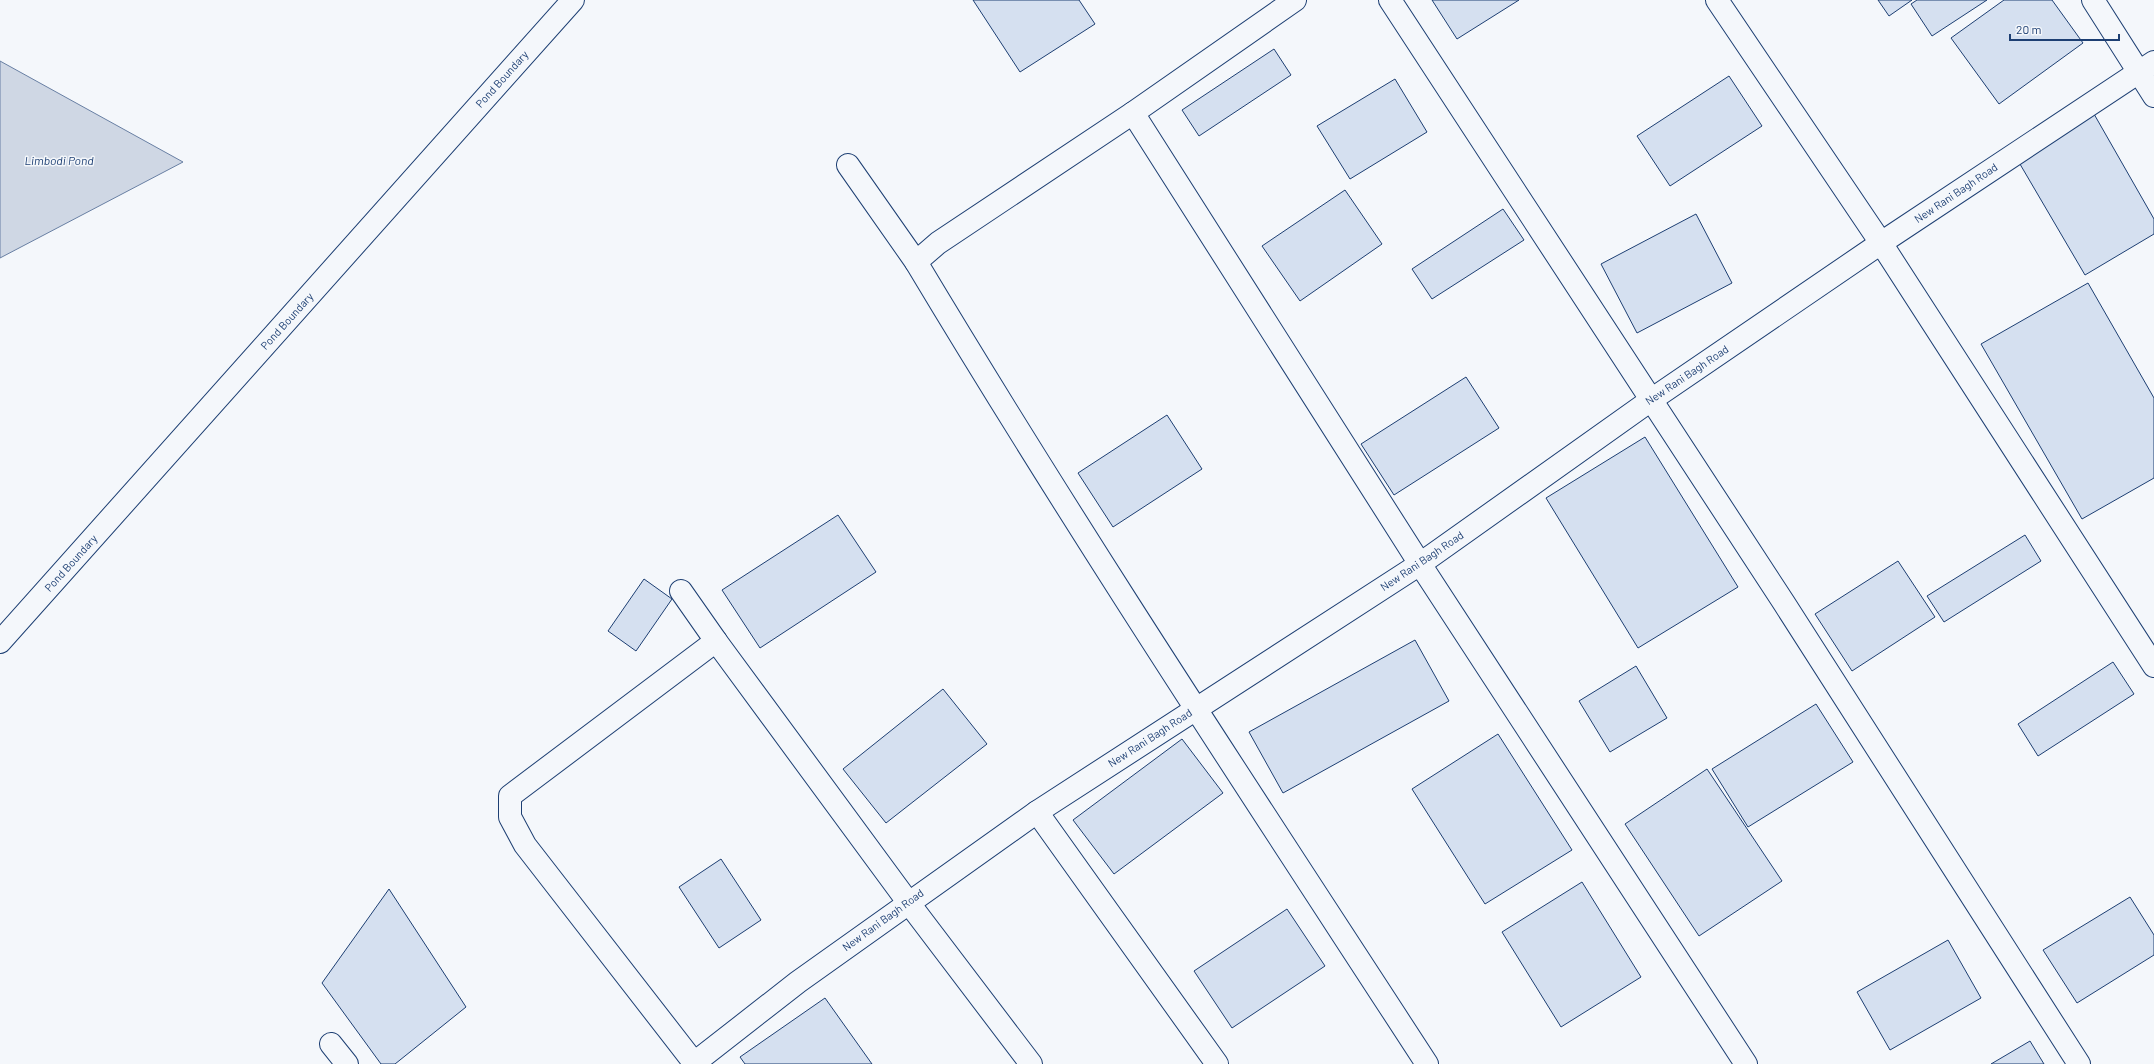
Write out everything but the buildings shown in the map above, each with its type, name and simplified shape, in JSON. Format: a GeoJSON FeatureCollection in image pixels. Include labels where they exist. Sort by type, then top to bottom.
{"type":"FeatureCollection","features":[{"type":"Feature","properties":{"kind":"street","name":"Pond Boundary"},"geometry":{"type":"LineString","coordinates":[[0,642],[573,0]]}},
{"type":"Feature","properties":{"kind":"street"},"geometry":{"type":"LineString","coordinates":[[916,262],[938,243],[1133,113],[1295,0]]}},
{"type":"Feature","properties":{"kind":"street"},"geometry":{"type":"LineString","coordinates":[[1390,0],[1784,603],[2079,1064]]}},
{"type":"Feature","properties":{"kind":"street"},"geometry":{"type":"LineString","coordinates":[[1716,0],[1881,243],[2154,666]]}},
{"type":"Feature","properties":{"kind":"street"},"geometry":{"type":"LineString","coordinates":[[2093,0],[2146,67],[2154,96]]}},
{"type":"Feature","properties":{"kind":"street","name":"New Rani Bagh Road"},"geometry":{"type":"LineString","coordinates":[[694,1064],[798,982],[908,902],[1037,812],[1195,708],[1420,564],[1651,400],[1881,243],[2146,67]]}},
{"type":"Feature","properties":{"kind":"street"},"geometry":{"type":"LineString","coordinates":[[1133,113],[1420,564],[1746,1064]]}},
{"type":"Feature","properties":{"kind":"street"},"geometry":{"type":"LineString","coordinates":[[848,165],[916,262],[977,366],[1195,708],[1428,1064]]}},
{"type":"Feature","properties":{"kind":"street"},"geometry":{"type":"LineString","coordinates":[[681,591],[716,641],[908,902],[1031,1064]]}},
{"type":"Feature","properties":{"kind":"street"},"geometry":{"type":"LineString","coordinates":[[694,1064],[525,844],[510,817],[510,796],[716,641]]}},
{"type":"Feature","properties":{"kind":"street"},"geometry":{"type":"LineString","coordinates":[[1037,812],[1217,1064]]}},
{"type":"Feature","properties":{"kind":"street"},"geometry":{"type":"LineString","coordinates":[[331,1044],[347,1064]]}},
{"type":"Feature","properties":{"kind":"water","name":"Limbodi Pond"},"geometry":{"type":"Polygon","coordinates":[[[0,61],[183,162],[0,258],[0,61]]]}}]}
